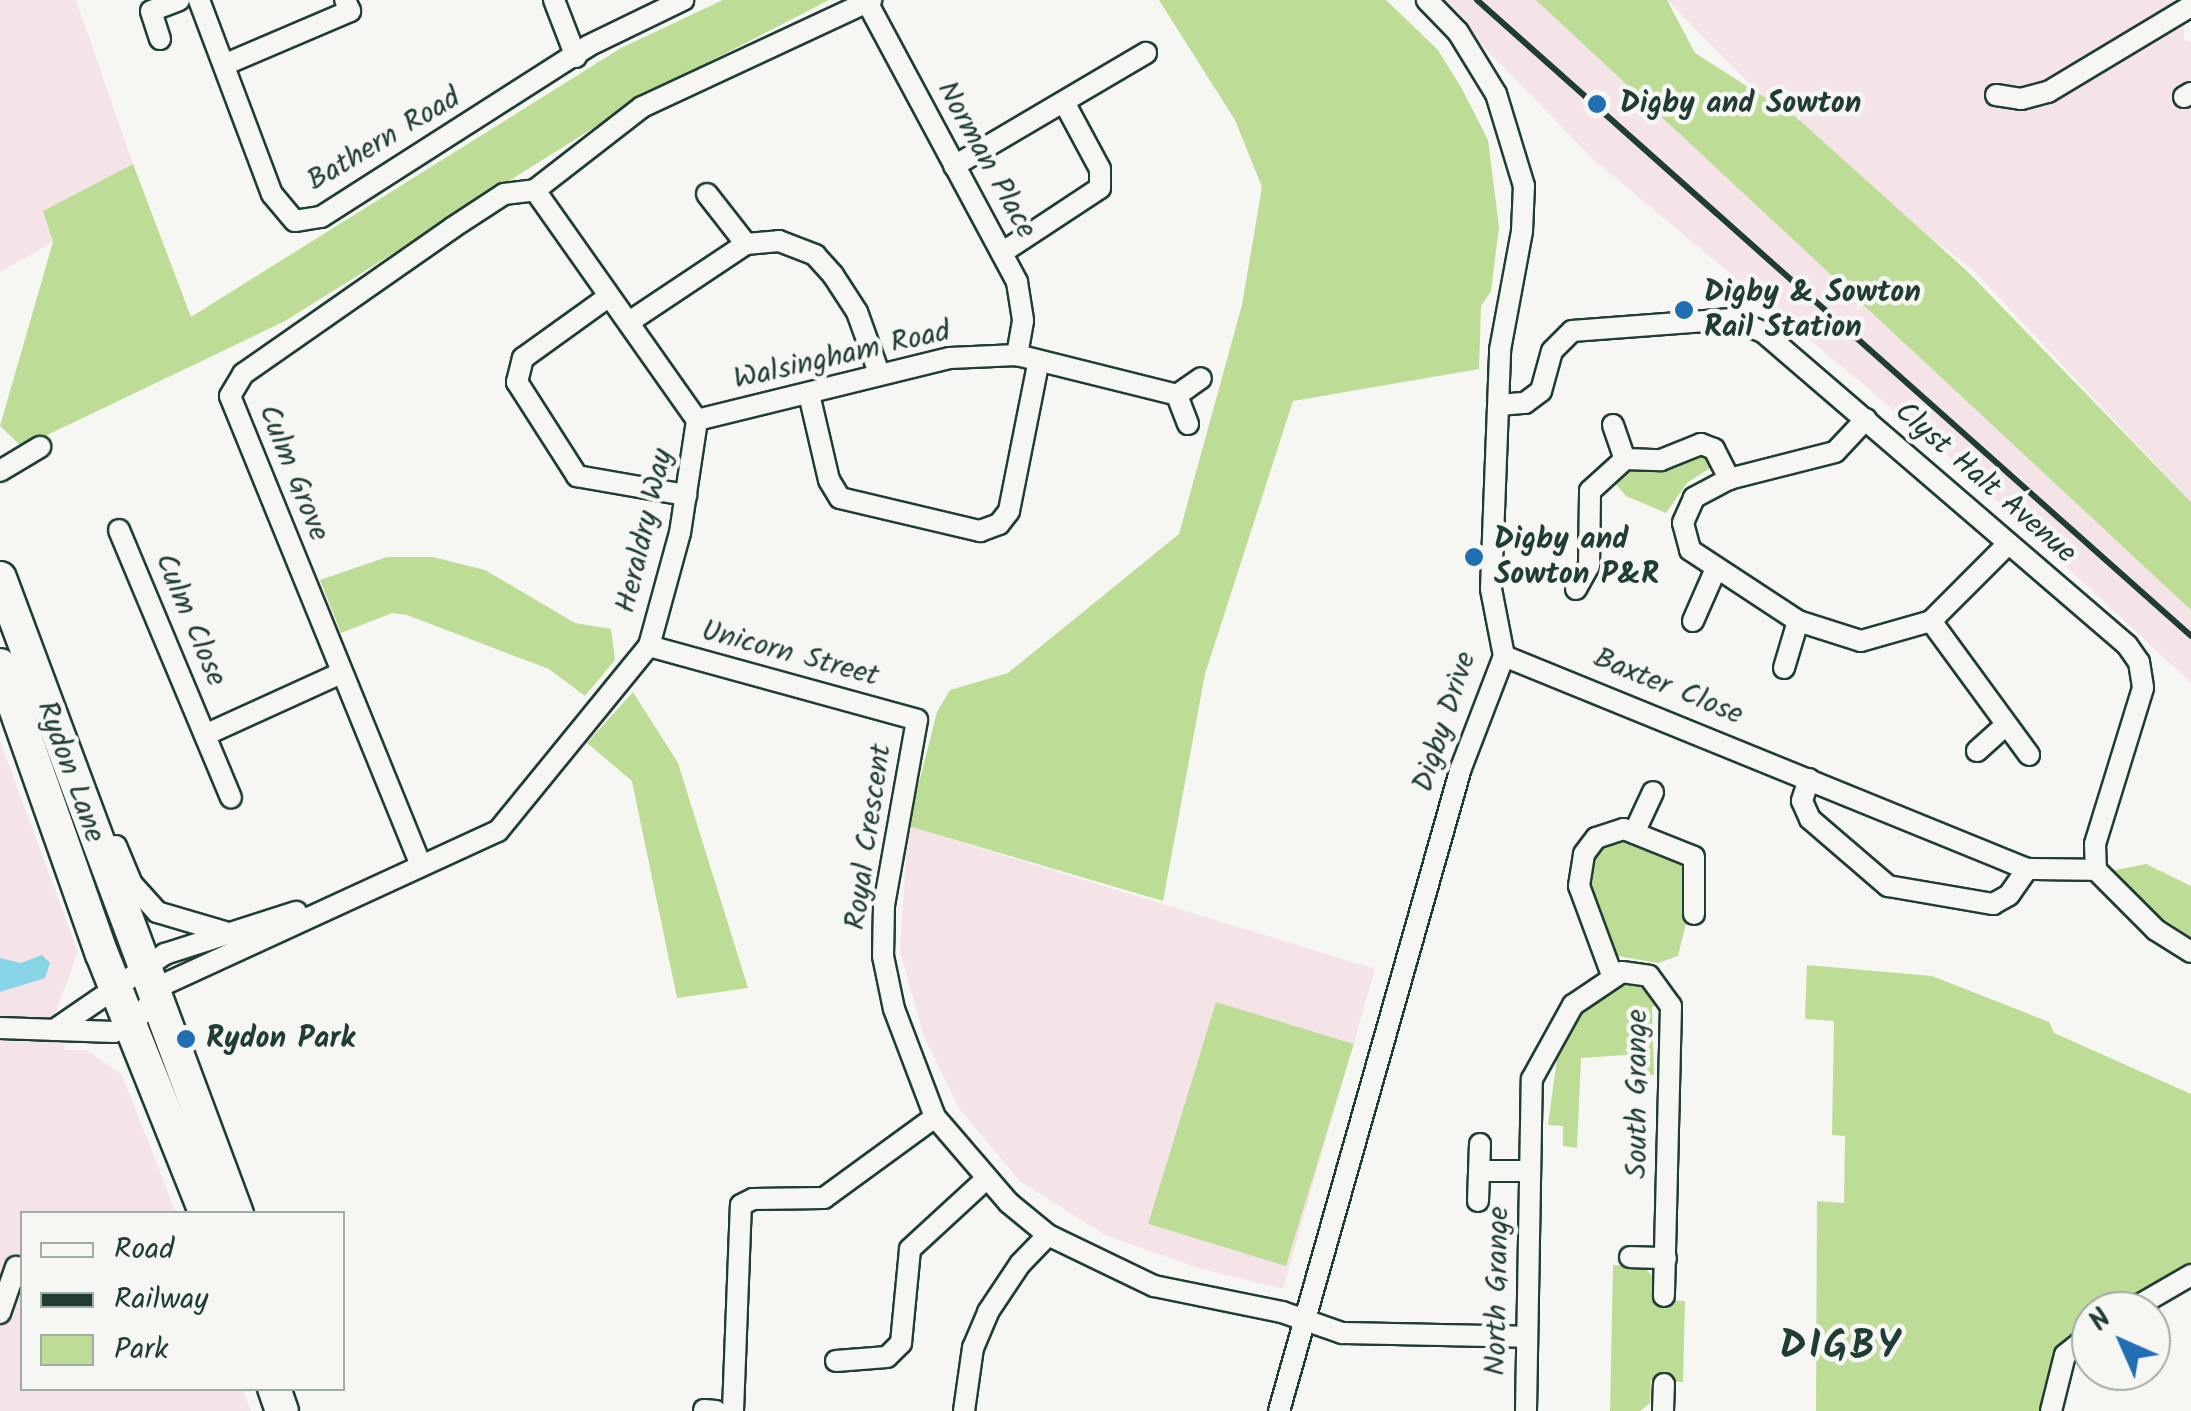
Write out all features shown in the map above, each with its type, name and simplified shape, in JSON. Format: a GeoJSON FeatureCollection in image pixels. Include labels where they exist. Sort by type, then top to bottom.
{"type":"FeatureCollection","features":[{"type":"Feature","properties":{"kind":"main road","name":"Rydon Lane"},"geometry":{"type":"LineString","coordinates":[[0,578],[68,771],[236,1211]]}},
{"type":"Feature","properties":{"kind":"main road","name":"Rydon Lane"},"geometry":{"type":"LineString","coordinates":[[0,666],[114,983],[205,1211]]}},
{"type":"Feature","properties":{"kind":"street"},"geometry":{"type":"LineString","coordinates":[[160,39],[149,6],[179,0]]}},
{"type":"Feature","properties":{"kind":"street","name":"Bathern Road"},"geometry":{"type":"LineString","coordinates":[[199,0],[272,194],[295,220],[321,218],[647,8],[683,0]]}},
{"type":"Feature","properties":{"kind":"street"},"geometry":{"type":"LineString","coordinates":[[554,0],[576,57]]}},
{"type":"Feature","properties":{"kind":"street","name":"Digby Drive"},"geometry":{"type":"LineString","coordinates":[[1278,1411],[1460,768],[1504,656],[1490,589],[1500,350],[1524,186],[1496,94],[1458,32],[1427,0]]}},
{"type":"Feature","properties":{"kind":"street"},"geometry":{"type":"LineString","coordinates":[[535,190],[642,107],[869,1]]}},
{"type":"Feature","properties":{"kind":"street","name":"Norman Place"},"geometry":{"type":"LineString","coordinates":[[869,1],[1003,252],[1022,303],[1017,355]]}},
{"type":"Feature","properties":{"kind":"street"},"geometry":{"type":"LineString","coordinates":[[1996,95],[2021,99],[2048,92],[2191,6]]}},
{"type":"Feature","properties":{"kind":"street"},"geometry":{"type":"LineString","coordinates":[[226,64],[351,12]]}},
{"type":"Feature","properties":{"kind":"street"},"geometry":{"type":"LineString","coordinates":[[954,166],[1146,54]]}},
{"type":"Feature","properties":{"kind":"street"},"geometry":{"type":"LineString","coordinates":[[1003,252],[1100,188],[1100,169],[1065,104]]}},
{"type":"Feature","properties":{"kind":"street","name":"Heraldry Way"},"geometry":{"type":"LineString","coordinates":[[149,978],[340,901],[508,824],[649,646],[686,496],[697,420],[535,190]]}},
{"type":"Feature","properties":{"kind":"street","name":"Culm Grove"},"geometry":{"type":"LineString","coordinates":[[420,863],[381,754],[341,673],[230,396],[234,385],[504,194],[535,190]]}},
{"type":"Feature","properties":{"kind":"street"},"geometry":{"type":"LineString","coordinates":[[707,194],[746,244]]}},
{"type":"Feature","properties":{"kind":"street"},"geometry":{"type":"LineString","coordinates":[[630,322],[746,244],[779,241],[816,255],[857,312],[879,374]]}},
{"type":"Feature","properties":{"kind":"street"},"geometry":{"type":"LineString","coordinates":[[608,297],[523,358],[517,382],[577,476],[686,496]]}},
{"type":"Feature","properties":{"kind":"street","name":"Clyst Halt Avenue"},"geometry":{"type":"LineString","coordinates":[[1500,405],[1525,403],[1541,390],[1552,350],[1572,331],[1732,319],[1753,325],[1866,419],[2139,662],[2143,688],[2095,844],[2096,870]]}},
{"type":"Feature","properties":{"kind":"street","name":"Walsingham Road"},"geometry":{"type":"LineString","coordinates":[[697,420],[950,358],[1017,355],[1038,364],[1177,395]]}},
{"type":"Feature","properties":{"kind":"street"},"geometry":{"type":"LineString","coordinates":[[809,394],[829,480],[840,498],[980,531],[1000,524],[1010,511],[1038,364]]}},
{"type":"Feature","properties":{"kind":"street"},"geometry":{"type":"LineString","coordinates":[[1188,424],[1177,395],[1201,378]]}},
{"type":"Feature","properties":{"kind":"street"},"geometry":{"type":"LineString","coordinates":[[1866,419],[1835,452],[1729,479],[1694,498],[1682,523],[1690,550],[1715,571],[1798,621],[1862,640],[1932,621],[2008,544]]}},
{"type":"Feature","properties":{"kind":"street"},"geometry":{"type":"LineString","coordinates":[[1613,425],[1625,459]]}},
{"type":"Feature","properties":{"kind":"street"},"geometry":{"type":"LineString","coordinates":[[1576,589],[1589,566],[1590,492],[1625,459],[1661,460],[1700,444],[1714,449],[1729,479]]}},
{"type":"Feature","properties":{"kind":"street"},"geometry":{"type":"LineString","coordinates":[[0,458],[31,452],[0,470]]}},
{"type":"Feature","properties":{"kind":"street","name":"Culm Close"},"geometry":{"type":"LineString","coordinates":[[119,530],[232,798]]}},
{"type":"Feature","properties":{"kind":"street"},"geometry":{"type":"LineString","coordinates":[[1693,620],[1715,571]]}},
{"type":"Feature","properties":{"kind":"street"},"geometry":{"type":"LineString","coordinates":[[1784,668],[1798,621]]}},
{"type":"Feature","properties":{"kind":"street"},"geometry":{"type":"LineString","coordinates":[[1932,621],[1992,696],[2004,727],[2029,755]]}},
{"type":"Feature","properties":{"kind":"street","name":"Unicorn Street"},"geometry":{"type":"LineString","coordinates":[[649,646],[916,720]]}},
{"type":"Feature","properties":{"kind":"street","name":"Baxter Close"},"geometry":{"type":"LineString","coordinates":[[1504,656],[2027,869],[2096,870]]}},
{"type":"Feature","properties":{"kind":"street","name":"Culm Close"},"geometry":{"type":"LineString","coordinates":[[205,735],[341,673]]}},
{"type":"Feature","properties":{"kind":"street","name":"Royal Crescent"},"geometry":{"type":"LineString","coordinates":[[916,720],[888,874],[884,956],[900,1031],[936,1116],[986,1178],[1048,1235],[1096,1264],[1154,1286],[1342,1333],[1527,1337]]}},
{"type":"Feature","properties":{"kind":"street"},"geometry":{"type":"LineString","coordinates":[[1977,751],[2004,727]]}},
{"type":"Feature","properties":{"kind":"street"},"geometry":{"type":"LineString","coordinates":[[68,771],[88,781],[142,898],[168,918],[231,934]]}},
{"type":"Feature","properties":{"kind":"street"},"geometry":{"type":"LineString","coordinates":[[1809,779],[1802,801],[1810,819],[1888,886],[1993,904],[2009,895],[2027,869]]}},
{"type":"Feature","properties":{"kind":"street"},"geometry":{"type":"LineString","coordinates":[[1634,833],[1653,792]]}},
{"type":"Feature","properties":{"kind":"street"},"geometry":{"type":"LineString","coordinates":[[1612,975],[1579,872],[1596,838],[1634,833],[1694,858],[1694,914]]}},
{"type":"Feature","properties":{"kind":"street"},"geometry":{"type":"LineString","coordinates":[[2096,870],[2121,900],[2191,952]]}},
{"type":"Feature","properties":{"kind":"street","name":"Heraldry Way"},"geometry":{"type":"LineString","coordinates":[[149,978],[231,934],[340,901]]}},
{"type":"Feature","properties":{"kind":"street","name":"North Grange"},"geometry":{"type":"LineString","coordinates":[[1526,1411],[1532,1079],[1542,1055],[1574,1005],[1612,975]]}},
{"type":"Feature","properties":{"kind":"street","name":"South Grange"},"geometry":{"type":"LineString","coordinates":[[1612,975],[1649,976],[1671,1006],[1664,1296]]}},
{"type":"Feature","properties":{"kind":"street"},"geometry":{"type":"LineString","coordinates":[[0,1028],[104,1033],[131,1025],[149,978],[114,983],[54,1030]]}},
{"type":"Feature","properties":{"kind":"street"},"geometry":{"type":"LineString","coordinates":[[733,1411],[741,1205],[752,1199],[824,1198],[936,1116]]}},
{"type":"Feature","properties":{"kind":"street","name":"North Grange"},"geometry":{"type":"LineString","coordinates":[[1478,1201],[1480,1144]]}},
{"type":"Feature","properties":{"kind":"street","name":"North Grange"},"geometry":{"type":"LineString","coordinates":[[1480,1171],[1530,1172]]}},
{"type":"Feature","properties":{"kind":"street"},"geometry":{"type":"LineString","coordinates":[[836,1361],[887,1357],[902,1343],[910,1250],[986,1178]]}},
{"type":"Feature","properties":{"kind":"street"},"geometry":{"type":"LineString","coordinates":[[964,1411],[973,1348],[988,1312],[1020,1264],[1048,1235]]}},
{"type":"Feature","properties":{"kind":"street"},"geometry":{"type":"LineString","coordinates":[[1630,1257],[1666,1258]]}},
{"type":"Feature","properties":{"kind":"street"},"geometry":{"type":"LineString","coordinates":[[0,1314],[13,1266]]}},
{"type":"Feature","properties":{"kind":"street"},"geometry":{"type":"LineString","coordinates":[[2164,1291],[2191,1275]]}},
{"type":"Feature","properties":{"kind":"street"},"geometry":{"type":"LineString","coordinates":[[2051,1411],[2065,1355],[2071,1350]]}},
{"type":"Feature","properties":{"kind":"street"},"geometry":{"type":"LineString","coordinates":[[1663,1411],[1664,1384]]}},
{"type":"Feature","properties":{"kind":"street"},"geometry":{"type":"LineString","coordinates":[[704,1410],[716,1411]]}},
{"type":"Feature","properties":{"kind":"shaded area"},"geometry":{"type":"Polygon","coordinates":[[[0,0],[76,0],[133,164],[43,211],[53,242],[0,272],[0,0]]]}},
{"type":"Feature","properties":{"kind":"shaded area"},"geometry":{"type":"Polygon","coordinates":[[[1438,0],[1540,0],[2191,579],[2191,683],[1944,452],[1594,160],[1438,0]]]}},
{"type":"Feature","properties":{"kind":"shaded area"},"geometry":{"type":"Polygon","coordinates":[[[1667,0],[2184,0],[2184,40],[2191,42],[2191,502],[1973,270],[1813,148],[1667,0]]]}},
{"type":"Feature","properties":{"kind":"shaded area"},"geometry":{"type":"Polygon","coordinates":[[[0,741],[78,952],[56,1011],[65,1050],[87,1050],[122,1075],[175,1211],[20,1211],[20,1391],[243,1391],[251,1411],[0,1411],[0,741]]]}},
{"type":"Feature","properties":{"kind":"shaded area"},"geometry":{"type":"Polygon","coordinates":[[[908,826],[1375,969],[1283,1289],[1198,1268],[1105,1235],[1021,1182],[960,1110],[924,1037],[900,951],[908,826]]]}},
{"type":"Feature","properties":{"kind":"green space"},"geometry":{"type":"Polygon","coordinates":[[[723,0],[829,0],[654,90],[285,321],[22,447],[0,426],[53,242],[43,211],[133,164],[191,317],[621,48],[723,0]]]}},
{"type":"Feature","properties":{"kind":"green space"},"geometry":{"type":"Polygon","coordinates":[[[1159,0],[1386,0],[1438,50],[1488,140],[1499,227],[1491,291],[1481,306],[1479,369],[1293,401],[1205,674],[1163,901],[908,826],[937,712],[950,690],[1008,673],[1179,534],[1242,305],[1262,187],[1235,120],[1159,0]]]}},
{"type":"Feature","properties":{"kind":"green space"},"geometry":{"type":"Polygon","coordinates":[[[1536,0],[1667,0],[1695,53],[1797,118],[1967,271],[2191,502],[2191,610],[1536,0]]]}},
{"type":"Feature","properties":{"kind":"green space"},"geometry":{"type":"Polygon","coordinates":[[[1704,451],[1713,466],[1687,483],[1666,513],[1626,496],[1609,476],[1704,451]]]}},
{"type":"Feature","properties":{"kind":"green space"},"geometry":{"type":"Polygon","coordinates":[[[387,557],[433,557],[485,570],[575,623],[611,629],[615,660],[585,696],[549,669],[407,615],[392,613],[341,633],[320,580],[387,557]]]}},
{"type":"Feature","properties":{"kind":"green space"},"geometry":{"type":"Polygon","coordinates":[[[633,692],[678,763],[748,988],[677,998],[632,781],[587,743],[633,692]]]}},
{"type":"Feature","properties":{"kind":"green space"},"geometry":{"type":"Polygon","coordinates":[[[1612,835],[1690,862],[1690,907],[1678,956],[1658,963],[1618,956],[1606,934],[1586,885],[1590,856],[1612,835]]]}},
{"type":"Feature","properties":{"kind":"green space"},"geometry":{"type":"Polygon","coordinates":[[[2146,864],[2191,886],[2191,937],[2144,906],[2111,871],[2146,864]]]}},
{"type":"Feature","properties":{"kind":"green space"},"geometry":{"type":"Polygon","coordinates":[[[1807,965],[1932,976],[2049,1022],[2054,1033],[2191,1094],[2191,1263],[2144,1291],[2071,1291],[2071,1337],[2056,1348],[2043,1411],[1816,1411],[1817,1201],[1844,1203],[1845,1136],[1832,1135],[1834,1021],[1805,1019],[1807,965]]]}},
{"type":"Feature","properties":{"kind":"green space"},"geometry":{"type":"Polygon","coordinates":[[[1619,981],[1642,982],[1657,1005],[1652,1007],[1654,1075],[1641,1075],[1641,1054],[1581,1058],[1577,1148],[1563,1146],[1563,1126],[1548,1125],[1560,1036],[1575,1013],[1619,981]]]}},
{"type":"Feature","properties":{"kind":"green space"},"geometry":{"type":"Polygon","coordinates":[[[1216,1002],[1354,1044],[1286,1266],[1148,1224],[1216,1002]]]}},
{"type":"Feature","properties":{"kind":"green space"},"geometry":{"type":"Polygon","coordinates":[[[1613,1265],[1643,1267],[1655,1278],[1654,1300],[1685,1301],[1683,1382],[1651,1380],[1650,1403],[1640,1411],[1610,1411],[1613,1265]]]}},
{"type":"Feature","properties":{"kind":"water"},"geometry":{"type":"Polygon","coordinates":[[[42,955],[50,963],[45,978],[0,992],[0,958],[21,963],[42,955]]]}},
{"type":"Feature","properties":{"kind":"railway"},"geometry":{"type":"LineString","coordinates":[[1477,0],[2191,636]]}},
{"type":"Feature","properties":{"kind":"place","name":"Digby and Sowton"},"geometry":{"type":"Point","coordinates":[1597,104]}},
{"type":"Feature","properties":{"kind":"place","name":"Digby & Sowton Rail Station"},"geometry":{"type":"Point","coordinates":[1684,310]}},
{"type":"Feature","properties":{"kind":"place","name":"Digby and Sowton P&R"},"geometry":{"type":"Point","coordinates":[1474,557]}},
{"type":"Feature","properties":{"kind":"place","name":"Rydon Park"},"geometry":{"type":"Point","coordinates":[186,1039]}},
{"type":"Feature","properties":{"kind":"district","name":"DIGBY"},"geometry":{"type":"Point","coordinates":[1841,1347]}}]}
